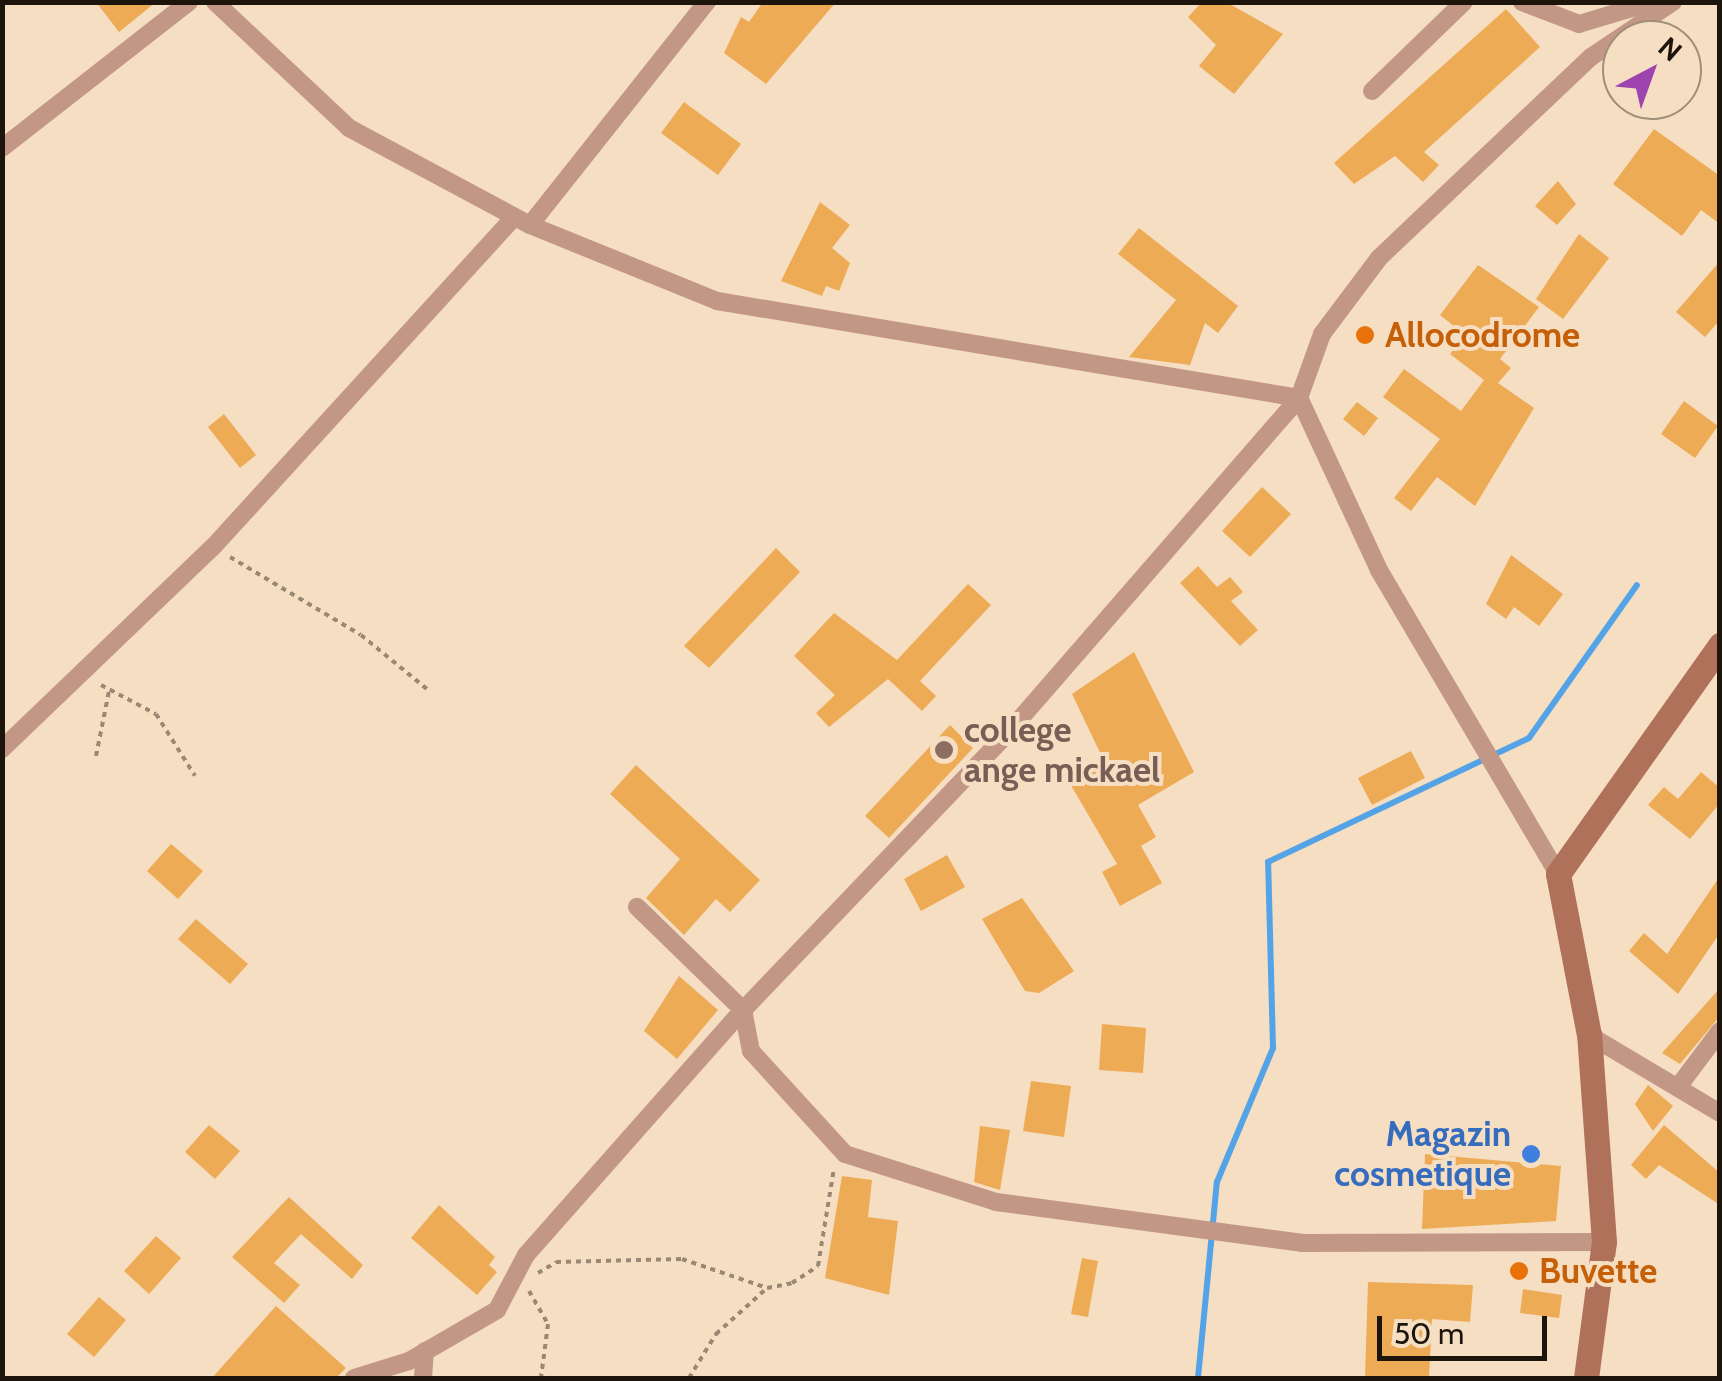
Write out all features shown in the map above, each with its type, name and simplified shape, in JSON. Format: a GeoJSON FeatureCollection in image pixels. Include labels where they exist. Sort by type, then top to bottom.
{"type":"FeatureCollection","features":[{"type":"Feature","properties":{"kind":"main road"},"geometry":{"type":"LineString","coordinates":[[1586,1378],[1604,1242],[1589,1035],[1558,874],[1720,646]]}},
{"type":"Feature","properties":{"kind":"street"},"geometry":{"type":"LineString","coordinates":[[2,148],[189,2]]}},
{"type":"Feature","properties":{"kind":"street"},"geometry":{"type":"LineString","coordinates":[[215,2],[349,128],[522,221],[718,301],[1300,398]]}},
{"type":"Feature","properties":{"kind":"street"},"geometry":{"type":"LineString","coordinates":[[2,750],[213,547],[522,221],[706,2]]}},
{"type":"Feature","properties":{"kind":"street"},"geometry":{"type":"LineString","coordinates":[[1372,91],[1464,2]]}},
{"type":"Feature","properties":{"kind":"street"},"geometry":{"type":"LineString","coordinates":[[1522,2],[1580,24],[1652,2]]}},
{"type":"Feature","properties":{"kind":"street"},"geometry":{"type":"LineString","coordinates":[[354,1378],[424,1351],[497,1310],[517,1278],[526,1254],[743,1010],[1006,735],[1300,398],[1322,334],[1379,258],[1591,57],[1672,2]]}},
{"type":"Feature","properties":{"kind":"street"},"geometry":{"type":"LineString","coordinates":[[1300,398],[1379,570],[1558,874]]}},
{"type":"Feature","properties":{"kind":"street"},"geometry":{"type":"LineString","coordinates":[[637,907],[743,1010],[762,1072],[838,1148],[996,1202],[1240,1238],[1604,1242]]}},
{"type":"Feature","properties":{"kind":"street"},"geometry":{"type":"LineString","coordinates":[[1681,1083],[1720,1031]]}},
{"type":"Feature","properties":{"kind":"street"},"geometry":{"type":"LineString","coordinates":[[1589,1035],[1681,1083],[1720,1113]]}},
{"type":"Feature","properties":{"kind":"street"},"geometry":{"type":"LineString","coordinates":[[423,1378],[424,1351]]}},
{"type":"Feature","properties":{"kind":"path"},"geometry":{"type":"LineString","coordinates":[[213,547],[361,635],[427,689]]}},
{"type":"Feature","properties":{"kind":"path"},"geometry":{"type":"LineString","coordinates":[[82,669],[109,691],[156,714],[195,776]]}},
{"type":"Feature","properties":{"kind":"path"},"geometry":{"type":"LineString","coordinates":[[96,756],[109,691]]}},
{"type":"Feature","properties":{"kind":"path"},"geometry":{"type":"LineString","coordinates":[[689,1378],[716,1334],[767,1288],[818,1266],[838,1148]]}},
{"type":"Feature","properties":{"kind":"path"},"geometry":{"type":"LineString","coordinates":[[542,1378],[548,1324],[517,1278],[556,1262],[682,1259],[767,1288]]}},
{"type":"Feature","properties":{"kind":"building"},"geometry":{"type":"Polygon","coordinates":[[[96,2],[156,2],[119,32],[96,2]]]}},
{"type":"Feature","properties":{"kind":"building"},"geometry":{"type":"Polygon","coordinates":[[[763,2],[836,2],[766,84],[724,53],[741,17],[749,22],[763,2]]]}},
{"type":"Feature","properties":{"kind":"building"},"geometry":{"type":"Polygon","coordinates":[[[1202,2],[1226,2],[1283,34],[1234,94],[1199,66],[1216,45],[1188,17],[1202,2]]]}},
{"type":"Feature","properties":{"kind":"building"},"geometry":{"type":"Polygon","coordinates":[[[1506,9],[1540,47],[1424,152],[1439,165],[1423,182],[1395,156],[1354,184],[1334,163],[1506,9]]]}},
{"type":"Feature","properties":{"kind":"building"},"geometry":{"type":"Polygon","coordinates":[[[684,102],[741,144],[718,175],[661,133],[684,102]]]}},
{"type":"Feature","properties":{"kind":"building"},"geometry":{"type":"Polygon","coordinates":[[[1654,129],[1720,176],[1720,224],[1701,210],[1682,236],[1613,184],[1654,129]]]}},
{"type":"Feature","properties":{"kind":"building"},"geometry":{"type":"Polygon","coordinates":[[[1558,181],[1576,204],[1557,225],[1535,206],[1558,181]]]}},
{"type":"Feature","properties":{"kind":"building"},"geometry":{"type":"Polygon","coordinates":[[[820,202],[850,225],[832,248],[850,263],[839,291],[826,286],[822,296],[781,281],[820,202]]]}},
{"type":"Feature","properties":{"kind":"building"},"geometry":{"type":"Polygon","coordinates":[[[1139,228],[1238,306],[1218,333],[1205,323],[1190,365],[1129,357],[1176,300],[1118,254],[1139,228]]]}},
{"type":"Feature","properties":{"kind":"building"},"geometry":{"type":"Polygon","coordinates":[[[1579,234],[1609,258],[1563,319],[1536,299],[1579,234]]]}},
{"type":"Feature","properties":{"kind":"building"},"geometry":{"type":"Polygon","coordinates":[[[1720,261],[1720,320],[1705,337],[1676,312],[1720,261]]]}},
{"type":"Feature","properties":{"kind":"building"},"geometry":{"type":"Polygon","coordinates":[[[1478,265],[1539,307],[1500,359],[1511,368],[1498,383],[1534,408],[1475,506],[1437,477],[1411,511],[1394,498],[1440,439],[1383,397],[1404,369],[1461,411],[1484,380],[1450,354],[1465,335],[1440,315],[1478,265]]]}},
{"type":"Feature","properties":{"kind":"building"},"geometry":{"type":"Polygon","coordinates":[[[1684,401],[1718,426],[1695,458],[1661,434],[1684,401]]]}},
{"type":"Feature","properties":{"kind":"building"},"geometry":{"type":"Polygon","coordinates":[[[1357,402],[1378,418],[1364,436],[1343,419],[1357,402]]]}},
{"type":"Feature","properties":{"kind":"building"},"geometry":{"type":"Polygon","coordinates":[[[224,414],[256,455],[240,468],[208,427],[224,414]]]}},
{"type":"Feature","properties":{"kind":"building"},"geometry":{"type":"Polygon","coordinates":[[[1262,487],[1291,514],[1250,557],[1222,531],[1262,487]]]}},
{"type":"Feature","properties":{"kind":"building"},"geometry":{"type":"Polygon","coordinates":[[[776,548],[800,572],[709,668],[684,646],[776,548]]]}},
{"type":"Feature","properties":{"kind":"building"},"geometry":{"type":"Polygon","coordinates":[[[1511,555],[1563,594],[1539,626],[1514,607],[1506,619],[1486,604],[1511,555]]]}},
{"type":"Feature","properties":{"kind":"building"},"geometry":{"type":"Polygon","coordinates":[[[1198,566],[1217,587],[1230,577],[1243,592],[1231,601],[1258,630],[1240,646],[1180,583],[1198,566]]]}},
{"type":"Feature","properties":{"kind":"building"},"geometry":{"type":"Polygon","coordinates":[[[968,584],[991,605],[920,681],[936,696],[922,711],[888,679],[829,727],[816,713],[835,695],[794,656],[834,613],[897,660],[968,584]]]}},
{"type":"Feature","properties":{"kind":"building"},"geometry":{"type":"Polygon","coordinates":[[[1134,652],[1194,772],[1138,805],[1156,837],[1141,846],[1162,883],[1120,906],[1102,872],[1117,864],[1069,782],[1104,761],[1072,694],[1134,652]]]}},
{"type":"Feature","properties":{"kind":"building"},"geometry":{"type":"Polygon","coordinates":[[[950,725],[973,748],[889,838],[865,816],[950,725]]]}},
{"type":"Feature","properties":{"kind":"building"},"geometry":{"type":"Polygon","coordinates":[[[1411,751],[1425,778],[1372,805],[1358,778],[1411,751]]]}},
{"type":"Feature","properties":{"kind":"building"},"geometry":{"type":"Polygon","coordinates":[[[636,765],[760,880],[730,912],[716,899],[684,935],[646,898],[680,859],[610,794],[636,765]]]}},
{"type":"Feature","properties":{"kind":"building"},"geometry":{"type":"Polygon","coordinates":[[[1701,772],[1720,788],[1720,803],[1690,839],[1648,805],[1664,787],[1678,799],[1701,772]]]}},
{"type":"Feature","properties":{"kind":"building"},"geometry":{"type":"Polygon","coordinates":[[[171,844],[203,871],[178,899],[147,871],[171,844]]]}},
{"type":"Feature","properties":{"kind":"building"},"geometry":{"type":"Polygon","coordinates":[[[947,855],[965,887],[921,911],[904,879],[947,855]]]}},
{"type":"Feature","properties":{"kind":"building"},"geometry":{"type":"Polygon","coordinates":[[[1720,876],[1720,933],[1678,994],[1629,951],[1644,933],[1667,954],[1720,876]]]}},
{"type":"Feature","properties":{"kind":"building"},"geometry":{"type":"Polygon","coordinates":[[[1022,898],[1074,971],[1039,993],[1025,991],[982,919],[1022,898]]]}},
{"type":"Feature","properties":{"kind":"building"},"geometry":{"type":"Polygon","coordinates":[[[196,919],[248,964],[230,984],[178,939],[196,919]]]}},
{"type":"Feature","properties":{"kind":"building"},"geometry":{"type":"Polygon","coordinates":[[[679,976],[718,1010],[677,1059],[644,1031],[679,976]]]}},
{"type":"Feature","properties":{"kind":"building"},"geometry":{"type":"Polygon","coordinates":[[[1720,988],[1720,1016],[1680,1064],[1662,1053],[1720,988]]]}},
{"type":"Feature","properties":{"kind":"building"},"geometry":{"type":"Polygon","coordinates":[[[1102,1024],[1146,1028],[1143,1073],[1099,1070],[1102,1024]]]}},
{"type":"Feature","properties":{"kind":"building"},"geometry":{"type":"Polygon","coordinates":[[[1031,1081],[1071,1086],[1064,1137],[1023,1131],[1031,1081]]]}},
{"type":"Feature","properties":{"kind":"building"},"geometry":{"type":"Polygon","coordinates":[[[1648,1085],[1673,1106],[1653,1131],[1635,1104],[1648,1085]]]}},
{"type":"Feature","properties":{"kind":"building"},"geometry":{"type":"Polygon","coordinates":[[[209,1125],[240,1151],[215,1179],[185,1152],[209,1125]]]}},
{"type":"Feature","properties":{"kind":"building"},"geometry":{"type":"Polygon","coordinates":[[[1664,1125],[1720,1173],[1720,1205],[1659,1165],[1646,1179],[1631,1165],[1664,1125]]]}},
{"type":"Feature","properties":{"kind":"building"},"geometry":{"type":"Polygon","coordinates":[[[980,1126],[1010,1130],[1000,1190],[974,1182],[980,1126]]]}},
{"type":"Feature","properties":{"kind":"building"},"geometry":{"type":"Polygon","coordinates":[[[1425,1154],[1561,1166],[1556,1221],[1422,1229],[1425,1154]]]}},
{"type":"Feature","properties":{"kind":"building"},"geometry":{"type":"Polygon","coordinates":[[[842,1176],[872,1180],[868,1217],[898,1221],[889,1295],[825,1278],[842,1176]]]}},
{"type":"Feature","properties":{"kind":"building"},"geometry":{"type":"Polygon","coordinates":[[[289,1197],[363,1265],[352,1279],[301,1234],[274,1263],[300,1285],[284,1303],[232,1257],[289,1197]]]}},
{"type":"Feature","properties":{"kind":"building"},"geometry":{"type":"Polygon","coordinates":[[[439,1205],[495,1257],[489,1265],[497,1272],[477,1295],[411,1238],[439,1205]]]}},
{"type":"Feature","properties":{"kind":"building"},"geometry":{"type":"Polygon","coordinates":[[[156,1236],[181,1258],[149,1294],[124,1271],[156,1236]]]}},
{"type":"Feature","properties":{"kind":"building"},"geometry":{"type":"Polygon","coordinates":[[[1082,1258],[1098,1261],[1088,1317],[1071,1314],[1082,1258]]]}},
{"type":"Feature","properties":{"kind":"building"},"geometry":{"type":"Polygon","coordinates":[[[1368,1282],[1473,1285],[1470,1322],[1432,1319],[1429,1378],[1365,1378],[1368,1282]]]}},
{"type":"Feature","properties":{"kind":"building"},"geometry":{"type":"Polygon","coordinates":[[[1523,1289],[1562,1295],[1559,1318],[1520,1313],[1523,1289]]]}},
{"type":"Feature","properties":{"kind":"building"},"geometry":{"type":"Polygon","coordinates":[[[99,1297],[126,1320],[94,1357],[67,1334],[99,1297]]]}},
{"type":"Feature","properties":{"kind":"building"},"geometry":{"type":"Polygon","coordinates":[[[276,1306],[346,1368],[336,1378],[212,1378],[276,1306]]]}},
{"type":"Feature","properties":{"kind":"waterway"},"geometry":{"type":"LineString","coordinates":[[1198,1378],[1217,1182],[1273,1048],[1268,862],[1529,738],[1637,585]]}},
{"type":"Feature","properties":{"kind":"place","name":"Allocodrome"},"geometry":{"type":"Point","coordinates":[1365,335]}},
{"type":"Feature","properties":{"kind":"place","name":"college ange mickael"},"geometry":{"type":"Point","coordinates":[944,750]}},
{"type":"Feature","properties":{"kind":"place","name":"Magazin cosmetique"},"geometry":{"type":"Point","coordinates":[1531,1154]}},
{"type":"Feature","properties":{"kind":"place","name":"Buvette"},"geometry":{"type":"Point","coordinates":[1519,1271]}}]}
